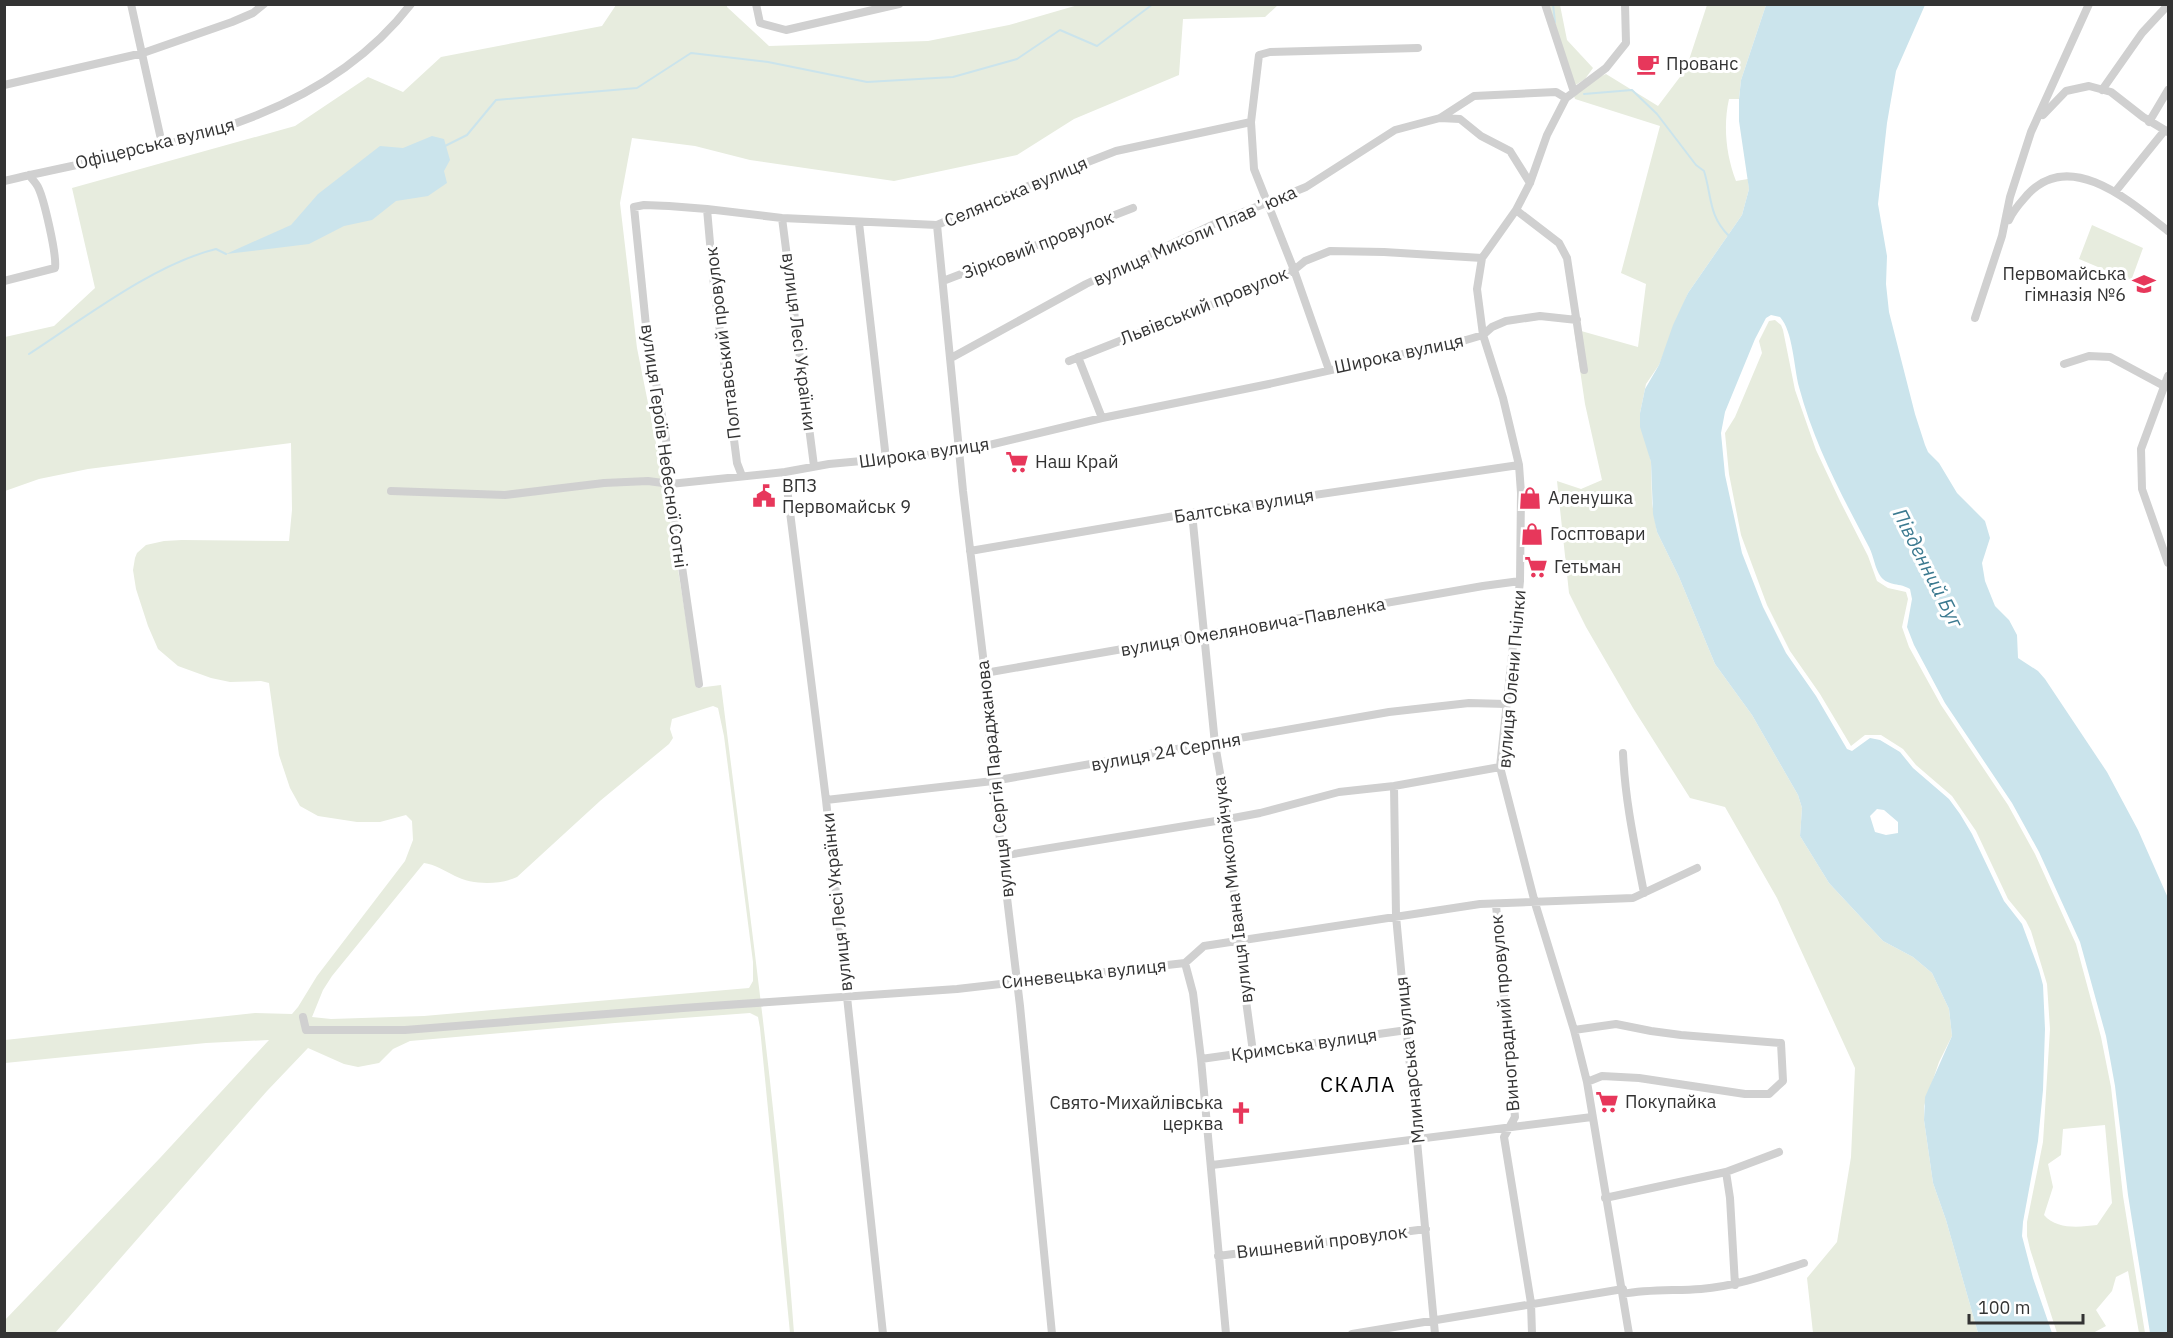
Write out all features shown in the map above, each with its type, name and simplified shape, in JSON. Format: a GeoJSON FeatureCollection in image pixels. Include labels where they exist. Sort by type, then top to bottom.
{"type":"FeatureCollection","features":[{"type":"Feature","properties":{"kind":"street"},"geometry":{"type":"LineString","coordinates":[[130,4],[162,144]]}},
{"type":"Feature","properties":{"kind":"street"},"geometry":{"type":"LineString","coordinates":[[4,85],[143,53],[232,22],[253,13],[264,4]]}},
{"type":"Feature","properties":{"kind":"street","name":"Офіцерська вулиця"},"geometry":{"type":"LineString","coordinates":[[4,181],[227,128],[283,105],[329,80],[381,40],[411,4]]}},
{"type":"Feature","properties":{"kind":"street"},"geometry":{"type":"LineString","coordinates":[[756,4],[760,23],[786,30],[899,4]]}},
{"type":"Feature","properties":{"kind":"street"},"geometry":{"type":"LineString","coordinates":[[1545,4],[1574,92]]}},
{"type":"Feature","properties":{"kind":"street","name":"вулиця Олени Пчілки"},"geometry":{"type":"LineString","coordinates":[[1625,4],[1626,43],[1606,68],[1566,98],[1547,135],[1530,183],[1516,210],[1482,258],[1477,289],[1483,335],[1503,398],[1519,465],[1522,521],[1520,581],[1500,767],[1535,903],[1574,1030],[1587,1082],[1629,1334]]}},
{"type":"Feature","properties":{"kind":"street"},"geometry":{"type":"LineString","coordinates":[[2002,236],[2010,197],[2031,132],[2089,4]]}},
{"type":"Feature","properties":{"kind":"street"},"geometry":{"type":"LineString","coordinates":[[2102,90],[2164,5]]}},
{"type":"Feature","properties":{"kind":"street"},"geometry":{"type":"LineString","coordinates":[[1329,370],[1294,270],[1254,169],[1251,122],[1259,55],[1270,52],[1418,48]]}},
{"type":"Feature","properties":{"kind":"street"},"geometry":{"type":"LineString","coordinates":[[2031,132],[2046,110],[2066,92],[2089,86],[2111,92],[2149,122],[2167,131],[2115,192]]}},
{"type":"Feature","properties":{"kind":"street"},"geometry":{"type":"LineString","coordinates":[[2149,122],[2169,90]]}},
{"type":"Feature","properties":{"kind":"street","name":"вулиця Миколи Плавʼюка"},"geometry":{"type":"LineString","coordinates":[[1440,118],[1474,96],[1556,92],[1566,98]]}},
{"type":"Feature","properties":{"kind":"street","name":"вулиця Миколи Плавʼюка"},"geometry":{"type":"LineString","coordinates":[[951,358],[1086,284],[1214,224],[1306,187],[1395,130],[1440,118],[1460,119],[1481,136],[1510,151],[1530,183]]}},
{"type":"Feature","properties":{"kind":"street","name":"Селянська вулиця"},"geometry":{"type":"LineString","coordinates":[[634,207],[644,205],[708,209],[782,218],[859,223],[937,225],[1116,151],[1251,122]]}},
{"type":"Feature","properties":{"kind":"street"},"geometry":{"type":"LineString","coordinates":[[4,281],[55,268],[52,243],[39,188],[29,175]]}},
{"type":"Feature","properties":{"kind":"street"},"geometry":{"type":"LineString","coordinates":[[1975,318],[2011,214],[2037,185],[2049,179],[2067,177],[2088,179],[2115,192],[2169,231]]}},
{"type":"Feature","properties":{"kind":"street","name":"вулиця Героїв Небесної Сотні"},"geometry":{"type":"LineString","coordinates":[[634,207],[646,326],[666,439],[670,484],[699,684]]}},
{"type":"Feature","properties":{"kind":"street","name":"Зірковий провулок"},"geometry":{"type":"LineString","coordinates":[[944,281],[1133,208]]}},
{"type":"Feature","properties":{"kind":"street","name":"Полтавський провулок"},"geometry":{"type":"LineString","coordinates":[[708,209],[737,463],[742,476]]}},
{"type":"Feature","properties":{"kind":"street"},"geometry":{"type":"LineString","coordinates":[[1516,210],[1559,243],[1567,258],[1584,370]]}},
{"type":"Feature","properties":{"kind":"street","name":"вулиця Лесі Українки"},"geometry":{"type":"LineString","coordinates":[[782,218],[814,466]]}},
{"type":"Feature","properties":{"kind":"street"},"geometry":{"type":"LineString","coordinates":[[859,223],[886,459]]}},
{"type":"Feature","properties":{"kind":"street","name":"вулиця Сергія Параджанова"},"geometry":{"type":"LineString","coordinates":[[937,225],[1052,1334]]}},
{"type":"Feature","properties":{"kind":"street","name":"Львівський провулок"},"geometry":{"type":"LineString","coordinates":[[1102,418],[1073,359],[1294,270],[1305,261],[1330,251],[1482,258]]}},
{"type":"Feature","properties":{"kind":"street","name":"Широка вулиця"},"geometry":{"type":"LineString","coordinates":[[391,491],[505,495],[604,483],[648,481],[670,484],[785,472],[814,466],[960,452],[1102,418],[1466,340],[1483,335],[1492,327],[1506,321],[1540,316],[1577,320]]}},
{"type":"Feature","properties":{"kind":"street"},"geometry":{"type":"LineString","coordinates":[[2064,364],[2089,356],[2110,357],[2164,386]]}},
{"type":"Feature","properties":{"kind":"street"},"geometry":{"type":"LineString","coordinates":[[2169,376],[2141,449],[2142,489],[2169,563]]}},
{"type":"Feature","properties":{"kind":"street","name":"Балтська вулиця"},"geometry":{"type":"LineString","coordinates":[[970,551],[1192,513],[1519,465]]}},
{"type":"Feature","properties":{"kind":"street","name":"вулиця Лесі Українки"},"geometry":{"type":"LineString","coordinates":[[785,472],[826,800],[883,1334]]}},
{"type":"Feature","properties":{"kind":"street","name":"вулиця Івана Миколайчука"},"geometry":{"type":"LineString","coordinates":[[1192,513],[1215,744],[1227,819],[1238,942],[1253,1052]]}},
{"type":"Feature","properties":{"kind":"street","name":"вулиця Омеляновича-Павленка"},"geometry":{"type":"LineString","coordinates":[[985,673],[1520,581]]}},
{"type":"Feature","properties":{"kind":"street","name":"вулиця 24 Серпня"},"geometry":{"type":"LineString","coordinates":[[826,800],[993,781],[1389,712],[1469,703],[1506,704]]}},
{"type":"Feature","properties":{"kind":"street"},"geometry":{"type":"LineString","coordinates":[[1623,753],[1624,788],[1628,815],[1644,893]]}},
{"type":"Feature","properties":{"kind":"street"},"geometry":{"type":"LineString","coordinates":[[1002,856],[1260,813],[1338,792],[1394,786],[1500,767]]}},
{"type":"Feature","properties":{"kind":"street","name":"Млинарська вулиця"},"geometry":{"type":"LineString","coordinates":[[1394,786],[1396,916],[1436,1334]]}},
{"type":"Feature","properties":{"kind":"street","name":"Синевецька вулиця"},"geometry":{"type":"LineString","coordinates":[[303,1017],[306,1030],[405,1030],[957,989],[1185,963],[1204,946],[1480,904],[1633,898],[1697,868]]}},
{"type":"Feature","properties":{"kind":"street","name":"Виноградний провулок"},"geometry":{"type":"LineString","coordinates":[[1496,905],[1515,1117],[1504,1137],[1532,1303],[1532,1334]]}},
{"type":"Feature","properties":{"kind":"street"},"geometry":{"type":"LineString","coordinates":[[1185,963],[1193,993],[1201,1059],[1226,1334]]}},
{"type":"Feature","properties":{"kind":"street"},"geometry":{"type":"LineString","coordinates":[[1574,1030],[1616,1024],[1681,1035],[1781,1043],[1783,1081],[1769,1094],[1745,1094],[1639,1078],[1602,1076],[1587,1082]]}},
{"type":"Feature","properties":{"kind":"street","name":"Кримська вулиця"},"geometry":{"type":"LineString","coordinates":[[1201,1059],[1407,1030]]}},
{"type":"Feature","properties":{"kind":"street"},"geometry":{"type":"LineString","coordinates":[[1212,1166],[1592,1117]]}},
{"type":"Feature","properties":{"kind":"street"},"geometry":{"type":"LineString","coordinates":[[1605,1198],[1726,1172],[1779,1152]]}},
{"type":"Feature","properties":{"kind":"street"},"geometry":{"type":"LineString","coordinates":[[1726,1172],[1730,1198],[1735,1285]]}},
{"type":"Feature","properties":{"kind":"street","name":"Вишневий провулок"},"geometry":{"type":"LineString","coordinates":[[1218,1256],[1426,1229]]}},
{"type":"Feature","properties":{"kind":"street"},"geometry":{"type":"LineString","coordinates":[[1352,1334],[1532,1303],[1645,1290],[1702,1289],[1735,1285],[1804,1263]]}},
{"type":"Feature","properties":{"kind":"shaded area"},"geometry":{"type":"Polygon","coordinates":[[[616,5],[727,5],[769,46],[928,41],[1009,25],[1078,5],[1278,5],[1265,17],[1183,19],[1179,75],[1074,119],[1017,155],[894,181],[750,160],[695,146],[632,138],[620,203],[637,348],[665,488],[697,688],[721,685],[771,1090],[794,1333],[790,1333],[760,1028],[758,1017],[750,1013],[410,1041],[393,1049],[379,1063],[358,1067],[344,1064],[308,1048],[267,1091],[55,1333],[5,1333],[5,1320],[269,1040],[206,1043],[5,1063],[5,1040],[255,1013],[292,1014],[317,976],[405,861],[413,840],[412,821],[406,815],[380,822],[357,822],[318,816],[300,806],[290,788],[279,755],[269,683],[230,682],[178,666],[158,649],[136,589],[133,570],[135,558],[146,545],[182,540],[289,541],[292,510],[291,443],[88,469],[39,479],[5,491],[5,337],[54,326],[95,288],[72,188],[295,126],[368,77],[403,92],[441,57],[602,26],[616,5]],[[713,706],[672,719],[670,729],[673,738],[669,744],[600,801],[517,877],[486,883],[469,881],[424,863],[332,976],[323,990],[312,1017],[331,1019],[424,1016],[749,988],[753,981],[753,962],[724,736],[718,708],[713,706]]]}},
{"type":"Feature","properties":{"kind":"shaded area"},"geometry":{"type":"Polygon","coordinates":[[[1546,5],[1560,5],[1567,40],[1593,68],[1585,79],[1571,88],[1546,5]]]}},
{"type":"Feature","properties":{"kind":"shaded area"},"geometry":{"type":"Polygon","coordinates":[[[1707,5],[1766,5],[1741,80],[1739,99],[1729,99],[1726,120],[1726,140],[1736,181],[1748,179],[1749,189],[1742,215],[1688,293],[1659,365],[1646,384],[1640,413],[1651,462],[1652,503],[1657,532],[1679,577],[1715,664],[1752,715],[1798,795],[1802,808],[1800,836],[1829,883],[1883,941],[1913,957],[1932,973],[1949,1009],[1952,1036],[1939,1062],[1924,1106],[1924,1120],[1933,1183],[1946,1220],[1978,1333],[1813,1333],[1807,1278],[1837,1242],[1851,1157],[1855,1068],[1777,898],[1725,807],[1690,798],[1633,708],[1569,593],[1557,481],[1581,489],[1602,480],[1585,404],[1574,329],[1638,347],[1646,284],[1621,273],[1660,126],[1575,99],[1574,96],[1593,80],[1606,74],[1658,106],[1686,69],[1707,5]]]}},
{"type":"Feature","properties":{"kind":"shaded area"},"geometry":{"type":"Polygon","coordinates":[[[2092,225],[2143,248],[2131,281],[2079,259],[2092,225]]]}},
{"type":"Feature","properties":{"kind":"shaded area"},"geometry":{"type":"Polygon","coordinates":[[[1775,320],[1781,325],[1795,390],[1816,450],[1868,556],[1877,581],[1888,588],[1906,592],[1908,599],[1902,627],[1909,647],[1941,705],[2008,805],[2035,854],[2076,944],[2101,1037],[2111,1087],[2123,1196],[2145,1333],[2139,1333],[2128,1271],[2116,1277],[2112,1291],[2096,1310],[2106,1326],[2093,1333],[2057,1333],[2030,1249],[2027,1222],[2043,1142],[2050,1029],[2047,984],[2026,921],[2008,899],[1976,831],[1952,796],[1916,765],[1903,749],[1881,735],[1865,735],[1851,746],[1820,694],[1790,651],[1767,605],[1741,535],[1729,474],[1725,433],[1735,417],[1762,353],[1759,341],[1769,321],[1775,320]],[[2105,1125],[2063,1129],[2061,1155],[2048,1164],[2053,1187],[2044,1215],[2049,1220],[2062,1225],[2076,1227],[2097,1225],[2112,1203],[2105,1125]]]}},
{"type":"Feature","properties":{"kind":"water","name":"Південний Буг"},"geometry":{"type":"Polygon","coordinates":[[[1766,5],[1925,5],[1896,71],[1887,123],[1878,204],[1887,256],[1886,284],[1889,312],[1915,414],[1928,452],[1939,463],[1957,493],[1985,521],[1990,538],[1982,563],[1985,581],[1995,606],[2009,620],[2017,635],[2018,658],[2038,671],[2045,679],[2107,772],[2138,830],[2168,898],[2168,1333],[2150,1333],[2128,1195],[2115,1086],[2106,1036],[2080,942],[2039,852],[2012,803],[1945,703],[1914,645],[1907,627],[1912,599],[1910,589],[1887,582],[1879,574],[1869,547],[1812,429],[1799,387],[1788,331],[1780,317],[1771,315],[1766,318],[1755,339],[1725,412],[1721,433],[1725,475],[1742,553],[1763,607],[1786,653],[1816,696],[1847,749],[1852,751],[1870,738],[1880,740],[1900,752],[1913,768],[1949,799],[1972,834],[2004,901],[2022,924],[2043,985],[2045,1029],[2043,1090],[2038,1141],[2022,1236],[2033,1278],[2052,1333],[1978,1333],[1946,1220],[1933,1183],[1924,1120],[1925,1097],[1952,1036],[1949,1009],[1932,973],[1913,957],[1883,941],[1829,883],[1800,836],[1802,808],[1798,795],[1752,715],[1715,664],[1679,577],[1657,532],[1653,514],[1651,462],[1640,427],[1640,413],[1645,389],[1659,365],[1673,325],[1688,293],[1742,215],[1749,189],[1739,121],[1741,80],[1766,5]],[[1877,809],[1870,816],[1875,832],[1886,835],[1898,833],[1898,822],[1884,810],[1877,809]]]}},
{"type":"Feature","properties":{"kind":"water"},"geometry":{"type":"Polygon","coordinates":[[[432,136],[444,139],[450,160],[444,171],[447,183],[428,196],[396,201],[372,220],[344,226],[309,244],[226,254],[291,225],[318,194],[380,146],[403,148],[432,136]]]}},
{"type":"Feature","properties":{"kind":"waterway"},"geometry":{"type":"LineString","coordinates":[[445,146],[467,135],[496,100],[637,88],[691,53],[768,62],[867,82],[953,77],[1017,59],[1060,30],[1097,46],[1153,4]]}},
{"type":"Feature","properties":{"kind":"waterway"},"geometry":{"type":"LineString","coordinates":[[1553,4],[1555,22]]}},
{"type":"Feature","properties":{"kind":"waterway"},"geometry":{"type":"LineString","coordinates":[[1584,94],[1632,90],[1657,114],[1696,165],[1704,171],[1714,213],[1729,236]]}},
{"type":"Feature","properties":{"kind":"waterway"},"geometry":{"type":"LineString","coordinates":[[29,354],[120,294],[168,267],[192,256],[216,249],[226,254]]}},
{"type":"Feature","properties":{"kind":"place","name":"Прованс"},"geometry":{"type":"Point","coordinates":[1648,64]}},
{"type":"Feature","properties":{"kind":"place","name":"Первомайська гімназія №6"},"geometry":{"type":"Point","coordinates":[2144,284]}},
{"type":"Feature","properties":{"kind":"place","name":"Наш Край"},"geometry":{"type":"Point","coordinates":[1017,462]}},
{"type":"Feature","properties":{"kind":"place","name":"ВПЗ Первомайськ 9"},"geometry":{"type":"Point","coordinates":[764,496]}},
{"type":"Feature","properties":{"kind":"place","name":"Аленушка"},"geometry":{"type":"Point","coordinates":[1530,498]}},
{"type":"Feature","properties":{"kind":"place","name":"Госптовари"},"geometry":{"type":"Point","coordinates":[1532,534]}},
{"type":"Feature","properties":{"kind":"place","name":"Гетьман"},"geometry":{"type":"Point","coordinates":[1536,567]}},
{"type":"Feature","properties":{"kind":"place","name":"Покупайка"},"geometry":{"type":"Point","coordinates":[1607,1102]}},
{"type":"Feature","properties":{"kind":"place","name":"Свято-Михайлівська церква"},"geometry":{"type":"Point","coordinates":[1241,1113]}},
{"type":"Feature","properties":{"kind":"district","name":"СКАЛА"},"geometry":{"type":"Point","coordinates":[1358,1085]}}]}
